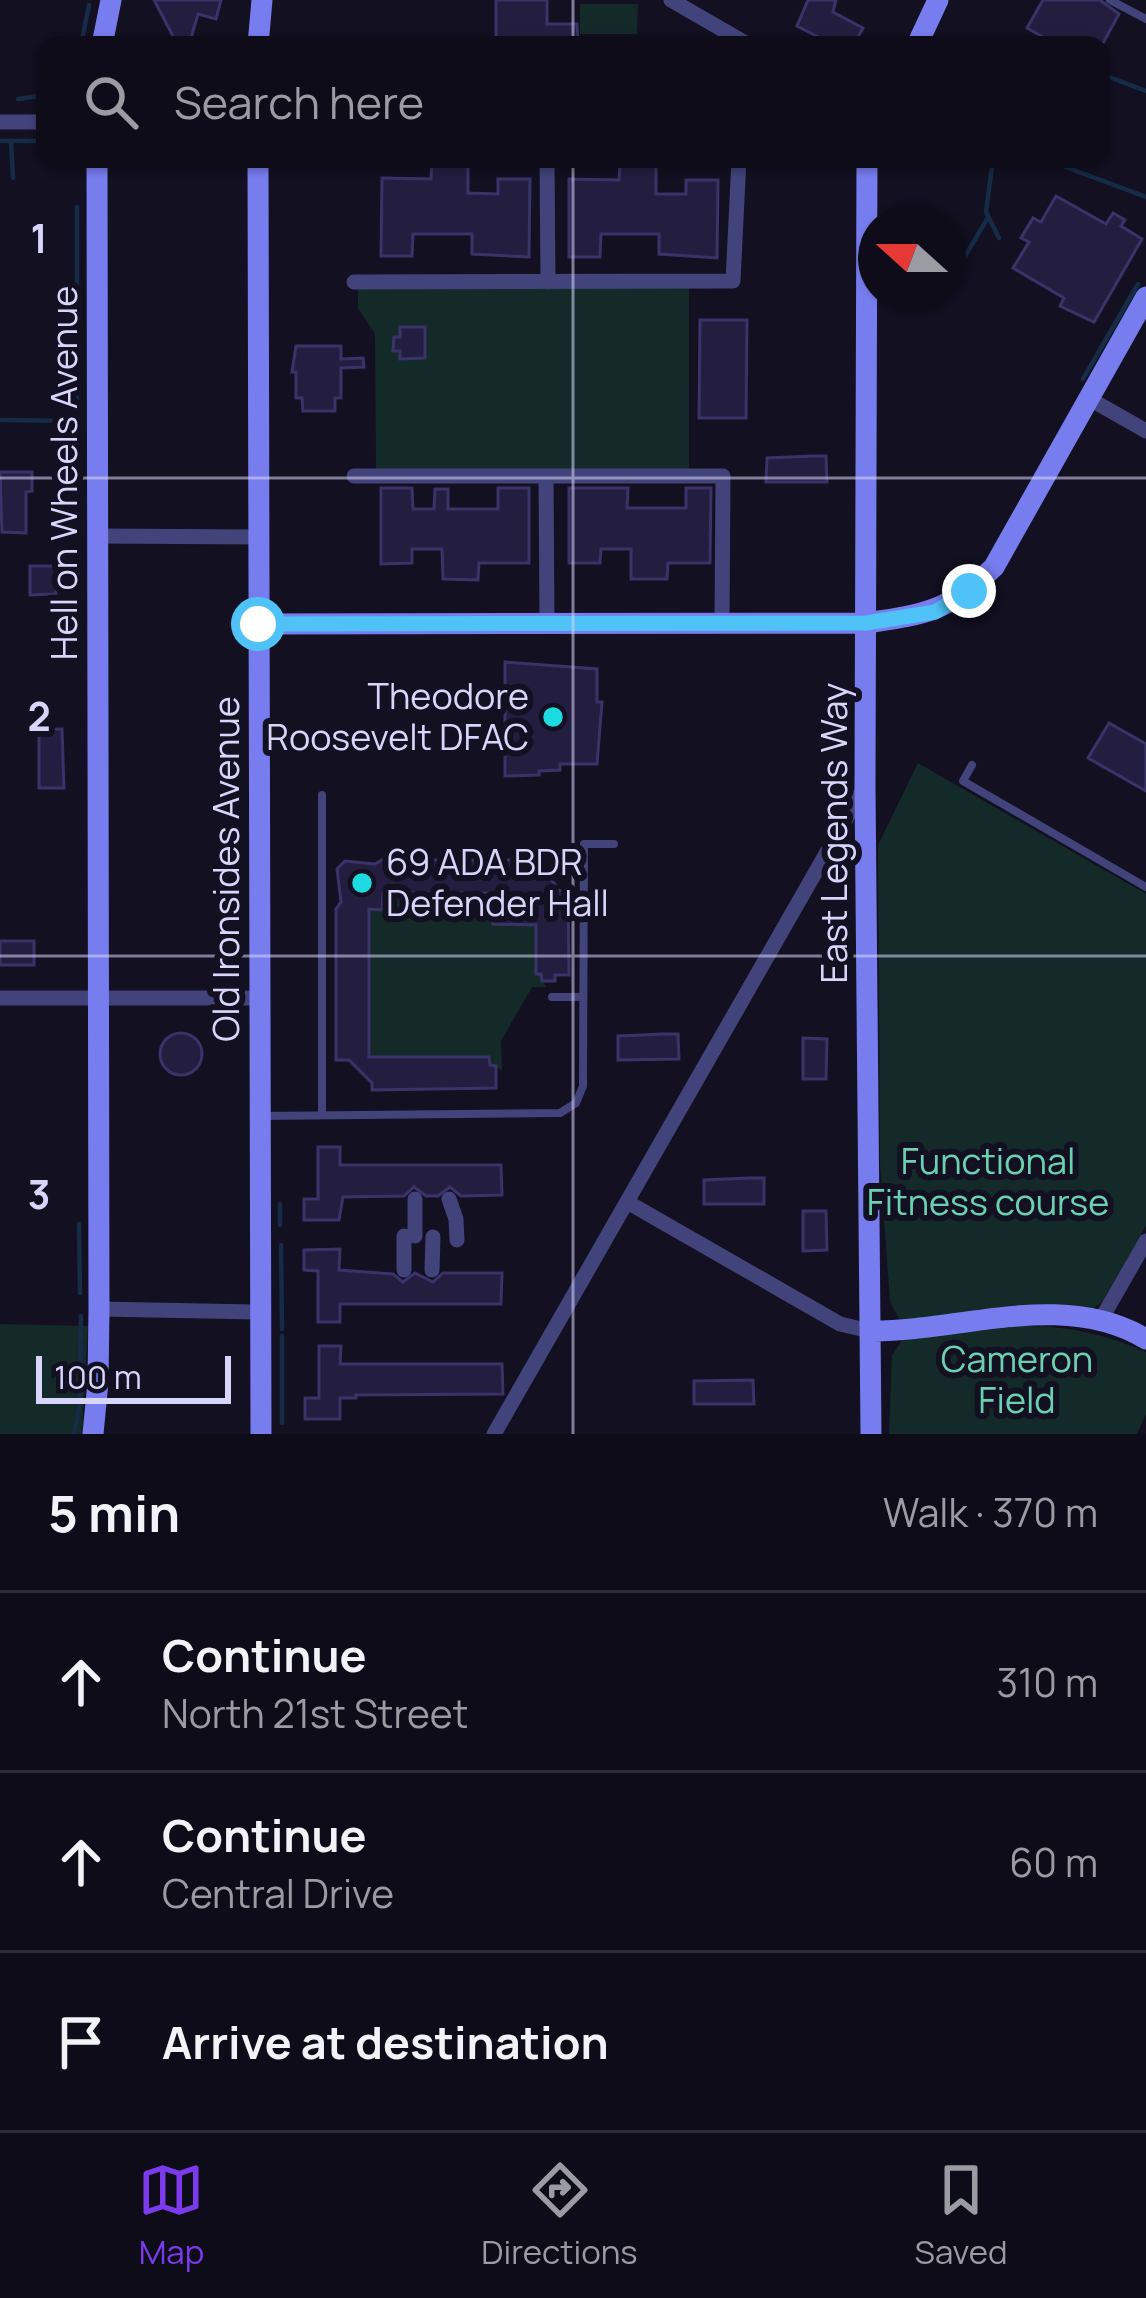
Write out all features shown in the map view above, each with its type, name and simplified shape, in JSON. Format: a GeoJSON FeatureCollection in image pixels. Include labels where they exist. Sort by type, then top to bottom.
{"type":"FeatureCollection","features":[{"type":"Feature","properties":{"kind":"street"},"geometry":{"type":"LineString","coordinates":[[105,36],[111,0]]}},
{"type":"Feature","properties":{"kind":"street"},"geometry":{"type":"LineString","coordinates":[[259,36],[262,0]]}},
{"type":"Feature","properties":{"kind":"street"},"geometry":{"type":"LineString","coordinates":[[670,0],[733,36]]}},
{"type":"Feature","properties":{"kind":"street"},"geometry":{"type":"LineString","coordinates":[[921,36],[938,0]]}},
{"type":"Feature","properties":{"kind":"street"},"geometry":{"type":"LineString","coordinates":[[0,122],[36,122]]}},
{"type":"Feature","properties":{"kind":"street","name":"Hell on Wheels Avenue"},"geometry":{"type":"LineString","coordinates":[[93,1434],[99,1309],[97,168]]}},
{"type":"Feature","properties":{"kind":"street","name":"Old Ironsides Avenue"},"geometry":{"type":"LineString","coordinates":[[258,168],[261,1434]]}},
{"type":"Feature","properties":{"kind":"street"},"geometry":{"type":"LineString","coordinates":[[547,168],[548,282]]}},
{"type":"Feature","properties":{"kind":"street"},"geometry":{"type":"LineString","coordinates":[[354,282],[733,281],[739,168]]}},
{"type":"Feature","properties":{"kind":"street","name":"East Legends Way"},"geometry":{"type":"LineString","coordinates":[[866,168],[871,1434]]}},
{"type":"Feature","properties":{"kind":"street"},"geometry":{"type":"LineString","coordinates":[[258,624],[866,623],[935,612],[994,568],[1146,297]]}},
{"type":"Feature","properties":{"kind":"street"},"geometry":{"type":"LineString","coordinates":[[1088,398],[1146,431]]}},
{"type":"Feature","properties":{"kind":"street"},"geometry":{"type":"LineString","coordinates":[[354,476],[723,476],[722,621]]}},
{"type":"Feature","properties":{"kind":"street"},"geometry":{"type":"LineString","coordinates":[[546,476],[547,622]]}},
{"type":"Feature","properties":{"kind":"street"},"geometry":{"type":"LineString","coordinates":[[98,536],[257,537]]}},
{"type":"Feature","properties":{"kind":"street"},"geometry":{"type":"LineString","coordinates":[[494,1434],[865,787]]}},
{"type":"Feature","properties":{"kind":"street"},"geometry":{"type":"LineString","coordinates":[[0,998],[259,998]]}},
{"type":"Feature","properties":{"kind":"street"},"geometry":{"type":"LineString","coordinates":[[449,1198],[457,1240]]}},
{"type":"Feature","properties":{"kind":"street"},"geometry":{"type":"LineString","coordinates":[[404,1270],[416,1199]]}},
{"type":"Feature","properties":{"kind":"street"},"geometry":{"type":"LineString","coordinates":[[629,1203],[841,1324],[870,1331],[918,1330],[1040,1313],[1099,1323],[1146,1340]]}},
{"type":"Feature","properties":{"kind":"street"},"geometry":{"type":"LineString","coordinates":[[433,1237],[433,1270]]}},
{"type":"Feature","properties":{"kind":"street"},"geometry":{"type":"LineString","coordinates":[[1099,1323],[1146,1241]]}},
{"type":"Feature","properties":{"kind":"street"},"geometry":{"type":"LineString","coordinates":[[99,1309],[261,1312]]}},
{"type":"Feature","properties":{"kind":"lane"},"geometry":{"type":"LineString","coordinates":[[1110,0],[1146,19]]}},
{"type":"Feature","properties":{"kind":"lane"},"geometry":{"type":"LineString","coordinates":[[972,765],[963,781],[1146,887]]}},
{"type":"Feature","properties":{"kind":"lane"},"geometry":{"type":"LineString","coordinates":[[322,794],[322,1114]]}},
{"type":"Feature","properties":{"kind":"lane"},"geometry":{"type":"LineString","coordinates":[[259,1116],[560,1113],[576,1103],[583,1085],[584,844],[614,844]]}},
{"type":"Feature","properties":{"kind":"lane"},"geometry":{"type":"LineString","coordinates":[[552,997],[583,997]]}},
{"type":"Feature","properties":{"kind":"green space"},"geometry":{"type":"Polygon","coordinates":[[[580,4],[638,4],[637,34],[580,34],[580,4]]]}},
{"type":"Feature","properties":{"kind":"green space"},"geometry":{"type":"Polygon","coordinates":[[[689,286],[689,472],[376,471],[375,334],[358,308],[358,287],[689,286]]]}},
{"type":"Feature","properties":{"kind":"green space","name":"Functional Fitness course"},"geometry":{"type":"Polygon","coordinates":[[[918,763],[1146,894],[1146,1226],[1102,1302],[1087,1313],[900,1320],[890,1302],[880,1163],[878,845],[918,763]]]}},
{"type":"Feature","properties":{"kind":"green space"},"geometry":{"type":"Polygon","coordinates":[[[383,893],[535,893],[536,974],[541,974],[546,987],[532,987],[501,1041],[502,1070],[490,1065],[489,1057],[369,1059],[369,909],[382,909],[383,893]]]}},
{"type":"Feature","properties":{"kind":"green space"},"geometry":{"type":"Polygon","coordinates":[[[0,1324],[88,1326],[82,1434],[0,1434],[0,1324]]]}},
{"type":"Feature","properties":{"kind":"green space","name":"Cameron Field"},"geometry":{"type":"Polygon","coordinates":[[[1022,1326],[1085,1332],[1146,1352],[1146,1414],[1137,1434],[889,1434],[892,1355],[903,1339],[1022,1326]]]}},
{"type":"Feature","properties":{"kind":"building"},"geometry":{"type":"Polygon","coordinates":[[[154,0],[221,0],[216,19],[198,14],[192,36],[173,36],[154,0]]]}},
{"type":"Feature","properties":{"kind":"building"},"geometry":{"type":"Polygon","coordinates":[[[496,0],[547,0],[547,24],[577,24],[578,36],[496,36],[496,0]]]}},
{"type":"Feature","properties":{"kind":"building"},"geometry":{"type":"Polygon","coordinates":[[[808,0],[836,0],[833,12],[863,28],[859,36],[816,36],[797,26],[808,0]]]}},
{"type":"Feature","properties":{"kind":"building"},"geometry":{"type":"Polygon","coordinates":[[[1043,0],[1100,0],[1119,14],[1107,36],[1041,36],[1027,28],[1043,0]]]}},
{"type":"Feature","properties":{"kind":"building"},"geometry":{"type":"Polygon","coordinates":[[[432,168],[468,168],[468,193],[498,194],[498,179],[530,179],[529,257],[472,254],[472,234],[413,234],[412,256],[381,256],[382,178],[431,179],[432,168]]]}},
{"type":"Feature","properties":{"kind":"building"},"geometry":{"type":"Polygon","coordinates":[[[620,168],[656,168],[656,194],[686,194],[686,180],[718,180],[717,258],[659,254],[659,234],[601,234],[600,257],[569,257],[569,179],[619,180],[620,168]]]}},
{"type":"Feature","properties":{"kind":"building"},"geometry":{"type":"Polygon","coordinates":[[[1056,196],[1106,224],[1113,213],[1125,220],[1121,226],[1142,239],[1094,322],[1060,306],[1064,298],[1013,268],[1029,242],[1021,238],[1033,218],[1041,222],[1056,196]]]}},
{"type":"Feature","properties":{"kind":"building"},"geometry":{"type":"Polygon","coordinates":[[[700,320],[747,320],[746,418],[699,418],[700,320]]]}},
{"type":"Feature","properties":{"kind":"building"},"geometry":{"type":"Polygon","coordinates":[[[400,327],[425,327],[425,358],[400,359],[400,351],[393,351],[400,327]]]}},
{"type":"Feature","properties":{"kind":"building"},"geometry":{"type":"Polygon","coordinates":[[[296,346],[341,346],[341,359],[363,358],[364,367],[341,368],[341,398],[335,398],[335,411],[303,411],[302,398],[296,398],[296,372],[292,372],[296,346]]]}},
{"type":"Feature","properties":{"kind":"building"},"geometry":{"type":"Polygon","coordinates":[[[826,456],[827,482],[766,482],[767,458],[826,456]]]}},
{"type":"Feature","properties":{"kind":"building"},"geometry":{"type":"Polygon","coordinates":[[[0,472],[32,472],[32,491],[26,492],[26,533],[2,532],[0,472]]]}},
{"type":"Feature","properties":{"kind":"building"},"geometry":{"type":"Polygon","coordinates":[[[381,488],[412,488],[413,509],[434,509],[435,489],[448,489],[448,509],[498,509],[498,488],[529,488],[529,563],[479,563],[478,580],[443,579],[442,549],[412,549],[412,563],[381,564],[381,488]]]}},
{"type":"Feature","properties":{"kind":"building"},"geometry":{"type":"Polygon","coordinates":[[[569,488],[628,488],[627,508],[686,508],[686,488],[711,488],[710,563],[668,563],[667,579],[631,579],[631,549],[601,549],[600,563],[569,563],[569,488]]]}},
{"type":"Feature","properties":{"kind":"building"},"geometry":{"type":"Polygon","coordinates":[[[30,566],[56,566],[56,594],[30,595],[30,566]]]}},
{"type":"Feature","properties":{"kind":"building","name":"Theodore Roosevelt DFAC"},"geometry":{"type":"Polygon","coordinates":[[[505,662],[597,669],[597,702],[602,702],[597,764],[560,764],[560,770],[539,771],[539,775],[505,776],[505,662]]]}},
{"type":"Feature","properties":{"kind":"building"},"geometry":{"type":"Polygon","coordinates":[[[1109,723],[1146,744],[1146,791],[1088,758],[1109,723]]]}},
{"type":"Feature","properties":{"kind":"building"},"geometry":{"type":"Polygon","coordinates":[[[39,729],[62,729],[64,788],[39,788],[39,729]]]}},
{"type":"Feature","properties":{"kind":"building"},"geometry":{"type":"Polygon","coordinates":[[[382,860],[532,860],[533,869],[540,869],[555,890],[568,891],[569,975],[555,975],[555,981],[542,981],[541,974],[536,974],[536,925],[493,924],[493,893],[383,893],[382,910],[369,909],[369,1057],[489,1057],[490,1065],[496,1066],[496,1088],[372,1090],[372,1083],[349,1060],[336,1060],[336,909],[341,902],[337,869],[345,861],[375,864],[382,860]]]}},
{"type":"Feature","properties":{"kind":"building"},"geometry":{"type":"Polygon","coordinates":[[[0,941],[34,941],[34,965],[0,965],[0,941]]]}},
{"type":"Feature","properties":{"kind":"building"},"geometry":{"type":"Polygon","coordinates":[[[181,1033],[196,1039],[202,1054],[196,1069],[181,1075],[166,1069],[160,1054],[166,1039],[181,1033]]]}},
{"type":"Feature","properties":{"kind":"building"},"geometry":{"type":"Polygon","coordinates":[[[678,1034],[679,1059],[618,1060],[618,1036],[678,1034]]]}},
{"type":"Feature","properties":{"kind":"building"},"geometry":{"type":"Polygon","coordinates":[[[803,1038],[827,1039],[826,1079],[803,1079],[803,1038]]]}},
{"type":"Feature","properties":{"kind":"building"},"geometry":{"type":"Polygon","coordinates":[[[318,1147],[340,1147],[340,1165],[501,1165],[502,1195],[461,1196],[450,1187],[438,1196],[426,1196],[414,1187],[404,1196],[343,1197],[339,1220],[304,1220],[304,1199],[318,1199],[318,1147]]]}},
{"type":"Feature","properties":{"kind":"building"},"geometry":{"type":"Polygon","coordinates":[[[764,1178],[764,1204],[704,1204],[704,1180],[764,1178]]]}},
{"type":"Feature","properties":{"kind":"building"},"geometry":{"type":"Polygon","coordinates":[[[803,1211],[826,1211],[827,1250],[803,1251],[803,1211]]]}},
{"type":"Feature","properties":{"kind":"building"},"geometry":{"type":"Polygon","coordinates":[[[340,1249],[339,1270],[393,1274],[403,1282],[415,1273],[433,1282],[443,1273],[502,1273],[501,1304],[340,1304],[340,1322],[318,1322],[318,1271],[304,1270],[304,1250],[340,1249]]]}},
{"type":"Feature","properties":{"kind":"building"},"geometry":{"type":"Polygon","coordinates":[[[319,1346],[341,1346],[340,1364],[502,1364],[503,1394],[356,1395],[340,1398],[340,1419],[305,1419],[305,1398],[319,1398],[319,1346]]]}},
{"type":"Feature","properties":{"kind":"building"},"geometry":{"type":"Polygon","coordinates":[[[753,1380],[754,1404],[694,1404],[694,1381],[753,1380]]]}},
{"type":"Feature","properties":{"kind":"waterway"},"geometry":{"type":"LineString","coordinates":[[83,36],[89,5]]}},
{"type":"Feature","properties":{"kind":"waterway"},"geometry":{"type":"LineString","coordinates":[[1110,77],[1146,91]]}},
{"type":"Feature","properties":{"kind":"waterway"},"geometry":{"type":"LineString","coordinates":[[18,99],[36,96]]}},
{"type":"Feature","properties":{"kind":"waterway"},"geometry":{"type":"LineString","coordinates":[[0,141],[36,141]]}},
{"type":"Feature","properties":{"kind":"waterway"},"geometry":{"type":"LineString","coordinates":[[11,141],[13,178]]}},
{"type":"Feature","properties":{"kind":"waterway"},"geometry":{"type":"LineString","coordinates":[[992,168],[986,212],[999,238]]}},
{"type":"Feature","properties":{"kind":"waterway"},"geometry":{"type":"LineString","coordinates":[[1068,168],[1146,197]]}},
{"type":"Feature","properties":{"kind":"waterway"},"geometry":{"type":"LineString","coordinates":[[77,207],[77,435]]}},
{"type":"Feature","properties":{"kind":"waterway"},"geometry":{"type":"LineString","coordinates":[[966,255],[987,219]]}},
{"type":"Feature","properties":{"kind":"waterway"},"geometry":{"type":"LineString","coordinates":[[1083,379],[1138,284]]}},
{"type":"Feature","properties":{"kind":"waterway"},"geometry":{"type":"LineString","coordinates":[[0,420],[77,421]]}},
{"type":"Feature","properties":{"kind":"waterway"},"geometry":{"type":"LineString","coordinates":[[280,1204],[280,1225]]}},
{"type":"Feature","properties":{"kind":"waterway"},"geometry":{"type":"LineString","coordinates":[[79,1224],[80,1293]]}},
{"type":"Feature","properties":{"kind":"waterway"},"geometry":{"type":"LineString","coordinates":[[281,1245],[282,1329]]}},
{"type":"Feature","properties":{"kind":"waterway"},"geometry":{"type":"LineString","coordinates":[[74,1434],[80,1404],[81,1316]]}},
{"type":"Feature","properties":{"kind":"waterway"},"geometry":{"type":"LineString","coordinates":[[282,1336],[282,1423]]}},
{"type":"Feature","properties":{"kind":"place","name":"Theodore Roosevelt DFAC"},"geometry":{"type":"Point","coordinates":[553,717]}},
{"type":"Feature","properties":{"kind":"place","name":"69 ADA BDR Defender Hall"},"geometry":{"type":"Point","coordinates":[362,883]}},
{"type":"Feature","properties":{"kind":"route"},"geometry":{"type":"LineString","coordinates":[[258,624],[866,623],[935,612],[969,591]]}}]}
